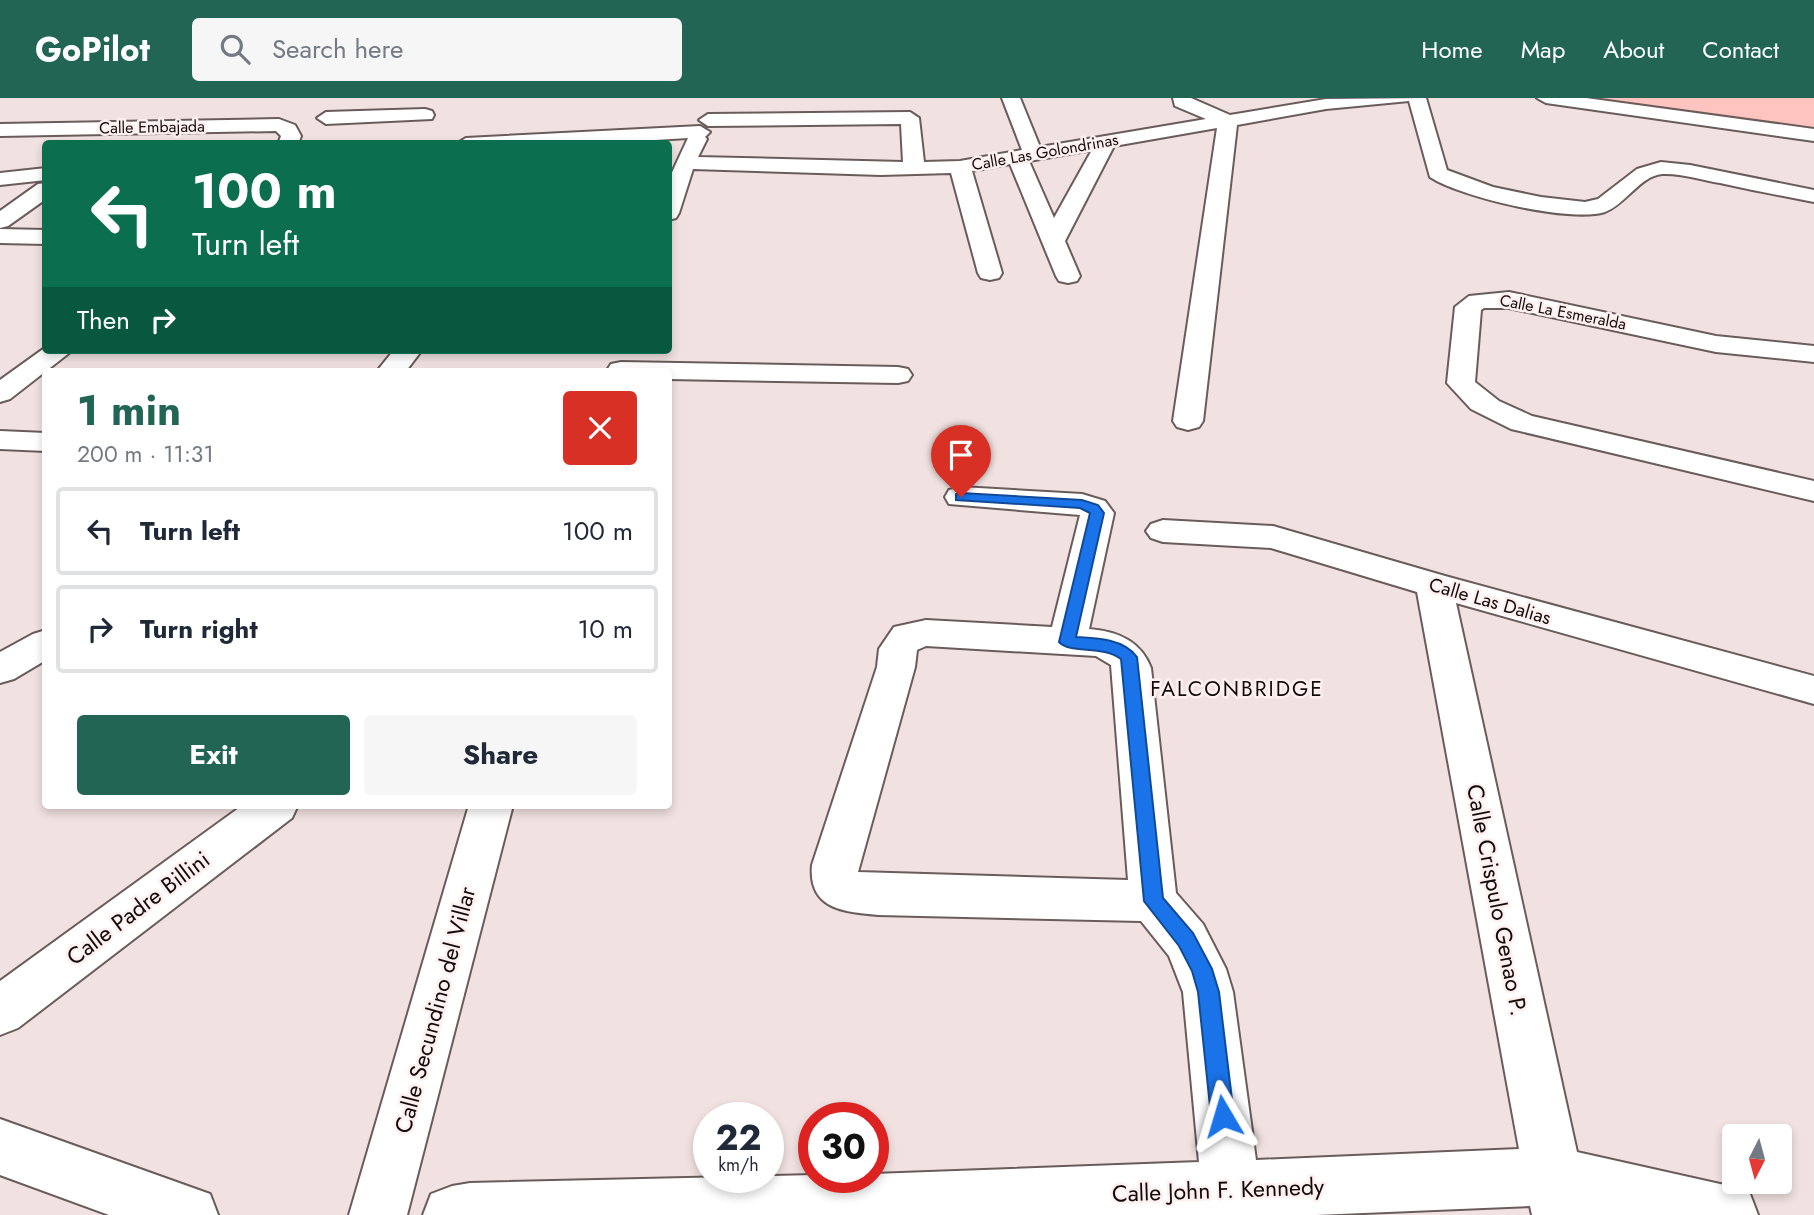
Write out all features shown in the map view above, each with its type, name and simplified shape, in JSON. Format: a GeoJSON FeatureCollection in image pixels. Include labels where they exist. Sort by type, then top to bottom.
{"type":"FeatureCollection","features":[{"type":"Feature","properties":{"kind":"street"},"geometry":{"type":"LineString","coordinates":[[326,118],[348,110],[356,98]]}},
{"type":"Feature","properties":{"kind":"street"},"geometry":{"type":"LineString","coordinates":[[672,201],[685,163],[721,98]]}},
{"type":"Feature","properties":{"kind":"street"},"geometry":{"type":"LineString","coordinates":[[1011,98],[1025,155],[1053,241],[1068,276]]}},
{"type":"Feature","properties":{"kind":"street"},"geometry":{"type":"LineString","coordinates":[[1182,98],[1181,102],[1228,121],[1188,421]]}},
{"type":"Feature","properties":{"kind":"street","name":"Calle Las Golondrinas"},"geometry":{"type":"LineString","coordinates":[[685,163],[960,167],[1326,104],[1402,98]]}},
{"type":"Feature","properties":{"kind":"street"},"geometry":{"type":"LineString","coordinates":[[1418,98],[1437,173],[1442,179],[1468,188],[1571,209],[1590,208],[1602,205],[1658,168],[1696,172],[1814,196]]}},
{"type":"Feature","properties":{"kind":"street"},"geometry":{"type":"LineString","coordinates":[[1546,98],[1814,135]]}},
{"type":"Feature","properties":{"kind":"street","name":"Calle Embajada"},"geometry":{"type":"LineString","coordinates":[[0,130],[279,125],[326,118],[425,115]]}},
{"type":"Feature","properties":{"kind":"street"},"geometry":{"type":"LineString","coordinates":[[597,140],[704,127],[910,118],[914,168]]}},
{"type":"Feature","properties":{"kind":"street"},"geometry":{"type":"LineString","coordinates":[[279,125],[288,129],[290,140]]}},
{"type":"Feature","properties":{"kind":"street"},"geometry":{"type":"LineString","coordinates":[[1053,241],[1107,141]]}},
{"type":"Feature","properties":{"kind":"street"},"geometry":{"type":"LineString","coordinates":[[960,167],[990,273]]}},
{"type":"Feature","properties":{"kind":"street"},"geometry":{"type":"LineString","coordinates":[[0,179],[42,174]]}},
{"type":"Feature","properties":{"kind":"street"},"geometry":{"type":"LineString","coordinates":[[0,221],[42,192]]}},
{"type":"Feature","properties":{"kind":"street"},"geometry":{"type":"LineString","coordinates":[[0,236],[42,237]]}},
{"type":"Feature","properties":{"kind":"street","name":"Calle La Esmeralda"},"geometry":{"type":"LineString","coordinates":[[1814,354],[1716,344],[1530,303],[1492,299],[1478,301],[1468,307],[1461,383],[1470,396],[1492,411],[1522,423],[1814,491]]}},
{"type":"Feature","properties":{"kind":"street"},"geometry":{"type":"LineString","coordinates":[[0,393],[54,354]]}},
{"type":"Feature","properties":{"kind":"street"},"geometry":{"type":"LineString","coordinates":[[393,368],[405,354]]}},
{"type":"Feature","properties":{"kind":"street"},"geometry":{"type":"LineString","coordinates":[[622,364],[898,375]]}},
{"type":"Feature","properties":{"kind":"street"},"geometry":{"type":"LineString","coordinates":[[0,440],[42,442]]}},
{"type":"Feature","properties":{"kind":"street"},"geometry":{"type":"LineString","coordinates":[[961,497],[1082,504],[1093,508],[1097,513],[1067,642]]}},
{"type":"Feature","properties":{"kind":"street","name":"Calle Las Dalias"},"geometry":{"type":"LineString","coordinates":[[1163,531],[1273,537],[1434,585],[1814,690]]}},
{"type":"Feature","properties":{"kind":"street","name":"Calle Crispulo Genao P."},"geometry":{"type":"LineString","coordinates":[[1434,585],[1557,1196]]}},
{"type":"Feature","properties":{"kind":"street"},"geometry":{"type":"LineString","coordinates":[[1153,901],[878,895],[848,892],[834,881],[835,865],[895,667],[898,649],[907,636],[926,633],[1096,643],[1118,649],[1129,657],[1153,901],[1186,940],[1202,969],[1208,992],[1231,1190]]}},
{"type":"Feature","properties":{"kind":"street"},"geometry":{"type":"LineString","coordinates":[[0,669],[42,645]]}},
{"type":"Feature","properties":{"kind":"street","name":"Calle Padre Billini"},"geometry":{"type":"LineString","coordinates":[[0,1011],[271,809]]}},
{"type":"Feature","properties":{"kind":"street","name":"Calle Secundino del Villar"},"geometry":{"type":"LineString","coordinates":[[379,1215],[490,809]]}},
{"type":"Feature","properties":{"kind":"street"},"geometry":{"type":"LineString","coordinates":[[0,1147],[189,1215]]}},
{"type":"Feature","properties":{"kind":"street","name":"Calle John F. Kennedy"},"geometry":{"type":"LineString","coordinates":[[452,1215],[470,1212],[964,1208],[1231,1190],[1557,1196],[1729,1215]]}},
{"type":"Feature","properties":{"kind":"shaded area"},"geometry":{"type":"Polygon","coordinates":[[[1558,98],[1814,98],[1814,133],[1558,98]]]}},
{"type":"Feature","properties":{"kind":"district","name":"FALCONBRIDGE"},"geometry":{"type":"Point","coordinates":[1237,689]}},
{"type":"Feature","properties":{"kind":"route"},"geometry":{"type":"LineString","coordinates":[[961,497],[1082,504],[1093,508],[1097,513],[1067,642],[1096,643],[1118,649],[1129,657],[1153,901],[1186,940],[1202,969],[1208,992],[1223,1116]]}}]}
